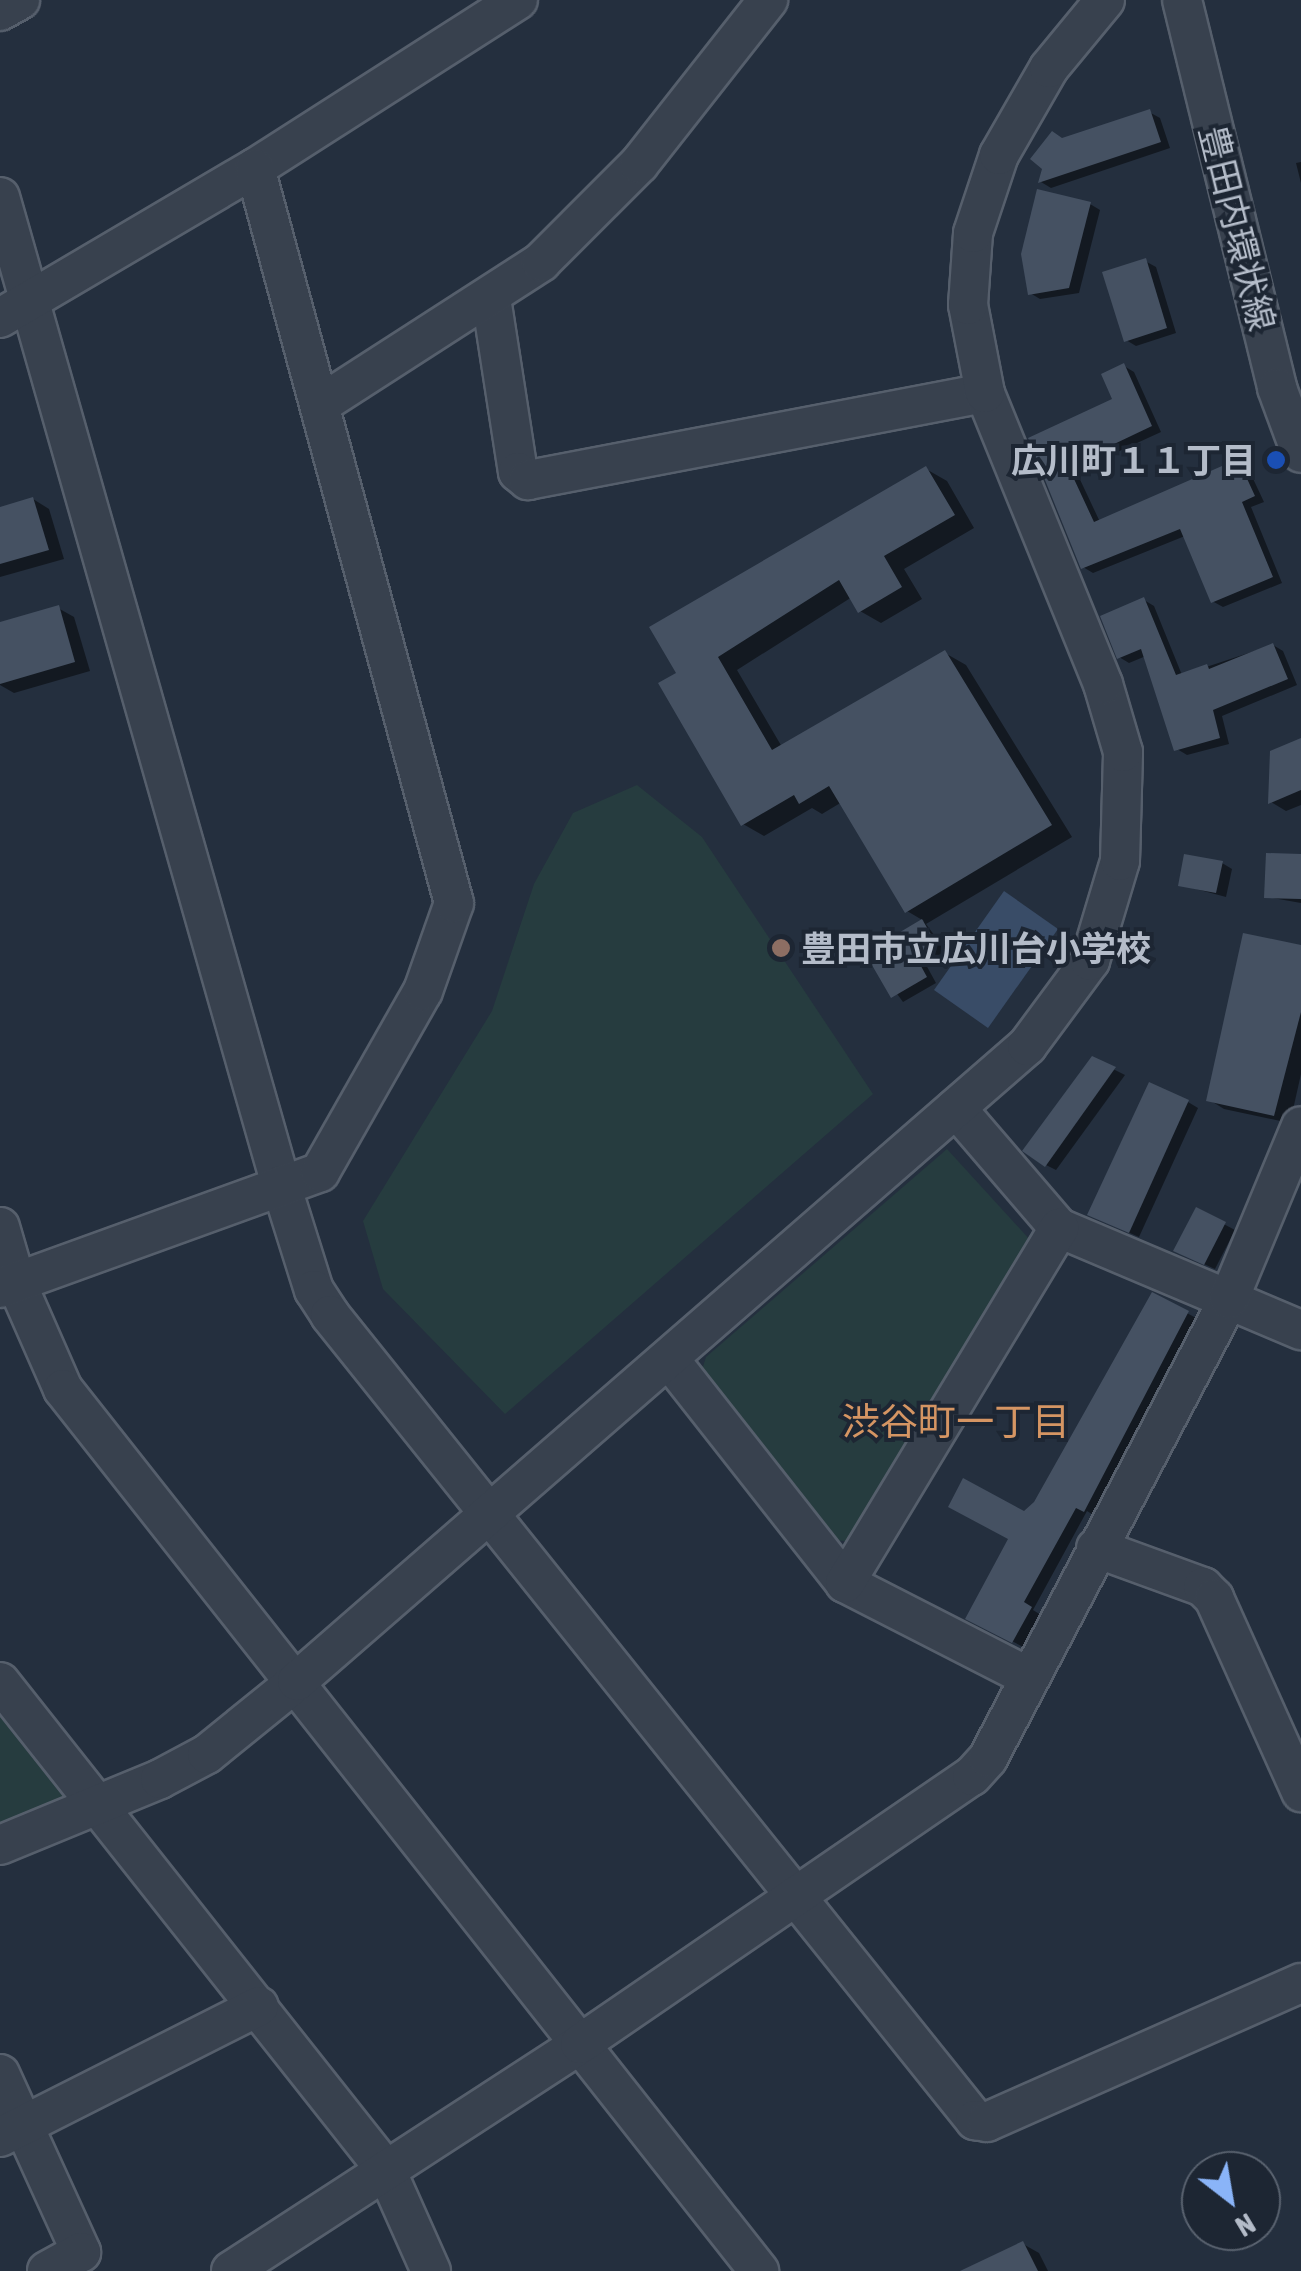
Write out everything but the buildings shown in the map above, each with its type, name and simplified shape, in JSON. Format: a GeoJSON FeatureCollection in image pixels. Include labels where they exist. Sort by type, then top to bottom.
{"type":"FeatureCollection","features":[{"type":"Feature","properties":{"kind":"street"},"geometry":{"type":"LineString","coordinates":[[0,11],[20,0]]}},
{"type":"Feature","properties":{"kind":"street"},"geometry":{"type":"LineString","coordinates":[[14,311],[255,168],[518,0]]}},
{"type":"Feature","properties":{"kind":"street"},"geometry":{"type":"LineString","coordinates":[[321,404],[542,262],[639,164],[768,0]]}},
{"type":"Feature","properties":{"kind":"street"},"geometry":{"type":"LineString","coordinates":[[0,1845],[98,1801],[160,1780],[207,1754],[297,1681],[488,1509],[669,1359],[1027,1046],[1090,961],[1108,912],[1125,820],[1115,720],[985,393],[968,305],[973,233],[1017,119],[1105,0]]}},
{"type":"Feature","properties":{"kind":"street","name":"豊田内環状線"},"geometry":{"type":"LineString","coordinates":[[1182,0],[1289,384],[1301,453]]}},
{"type":"Feature","properties":{"kind":"street"},"geometry":{"type":"LineString","coordinates":[[8,1285],[320,1172],[346,1136],[423,990],[454,903],[255,168]]}},
{"type":"Feature","properties":{"kind":"street"},"geometry":{"type":"LineString","coordinates":[[0,197],[14,311],[314,1290],[793,1898],[968,2113],[987,2122],[1301,1983]]}},
{"type":"Feature","properties":{"kind":"street"},"geometry":{"type":"LineString","coordinates":[[491,298],[518,472],[528,480],[985,393]]}},
{"type":"Feature","properties":{"kind":"street"},"geometry":{"type":"LineString","coordinates":[[956,1108],[1059,1228],[1301,1330]]}},
{"type":"Feature","properties":{"kind":"street"},"geometry":{"type":"LineString","coordinates":[[231,2271],[580,2044],[972,1776],[988,1758],[1230,1298],[1301,1126]]}},
{"type":"Feature","properties":{"kind":"street"},"geometry":{"type":"LineString","coordinates":[[0,1227],[8,1285],[62,1389],[183,1548],[297,1681],[759,2271]]}},
{"type":"Feature","properties":{"kind":"street"},"geometry":{"type":"LineString","coordinates":[[845,1583],[1059,1228]]}},
{"type":"Feature","properties":{"kind":"street"},"geometry":{"type":"LineString","coordinates":[[669,1359],[845,1583],[1030,1677]]}},
{"type":"Feature","properties":{"kind":"street"},"geometry":{"type":"LineString","coordinates":[[1096,1548],[1203,1587],[1214,1598],[1301,1792]]}},
{"type":"Feature","properties":{"kind":"street"},"geometry":{"type":"LineString","coordinates":[[0,1682],[98,1801],[386,2170],[431,2271]]}},
{"type":"Feature","properties":{"kind":"street"},"geometry":{"type":"LineString","coordinates":[[12,2132],[259,2006]]}},
{"type":"Feature","properties":{"kind":"street"},"geometry":{"type":"LineString","coordinates":[[0,2074],[12,2132],[81,2252],[46,2271]]}},
{"type":"Feature","properties":{"kind":"green space"},"geometry":{"type":"Polygon","coordinates":[[[637,785],[702,837],[873,1094],[505,1414],[383,1289],[363,1221],[492,1011],[534,884],[573,813],[637,785]]]}},
{"type":"Feature","properties":{"kind":"green space"},"geometry":{"type":"Polygon","coordinates":[[[947,1149],[1032,1242],[857,1542],[832,1540],[701,1373],[706,1357],[947,1149]]]}},
{"type":"Feature","properties":{"kind":"green space"},"geometry":{"type":"Polygon","coordinates":[[[0,1717],[65,1799],[0,1826],[0,1717]]]}},
{"type":"Feature","properties":{"kind":"water"},"geometry":{"type":"Polygon","coordinates":[[[1004,891],[1058,929],[988,1028],[934,990],[1004,891]]]}},
{"type":"Feature","properties":{"kind":"place","name":"広川町１１丁目"},"geometry":{"type":"Point","coordinates":[1276,460]}},
{"type":"Feature","properties":{"kind":"place","name":"豊田市立広川台小学校"},"geometry":{"type":"Point","coordinates":[781,948]}},
{"type":"Feature","properties":{"kind":"district","name":"渋谷町一丁目"},"geometry":{"type":"Point","coordinates":[956,1422]}}]}
